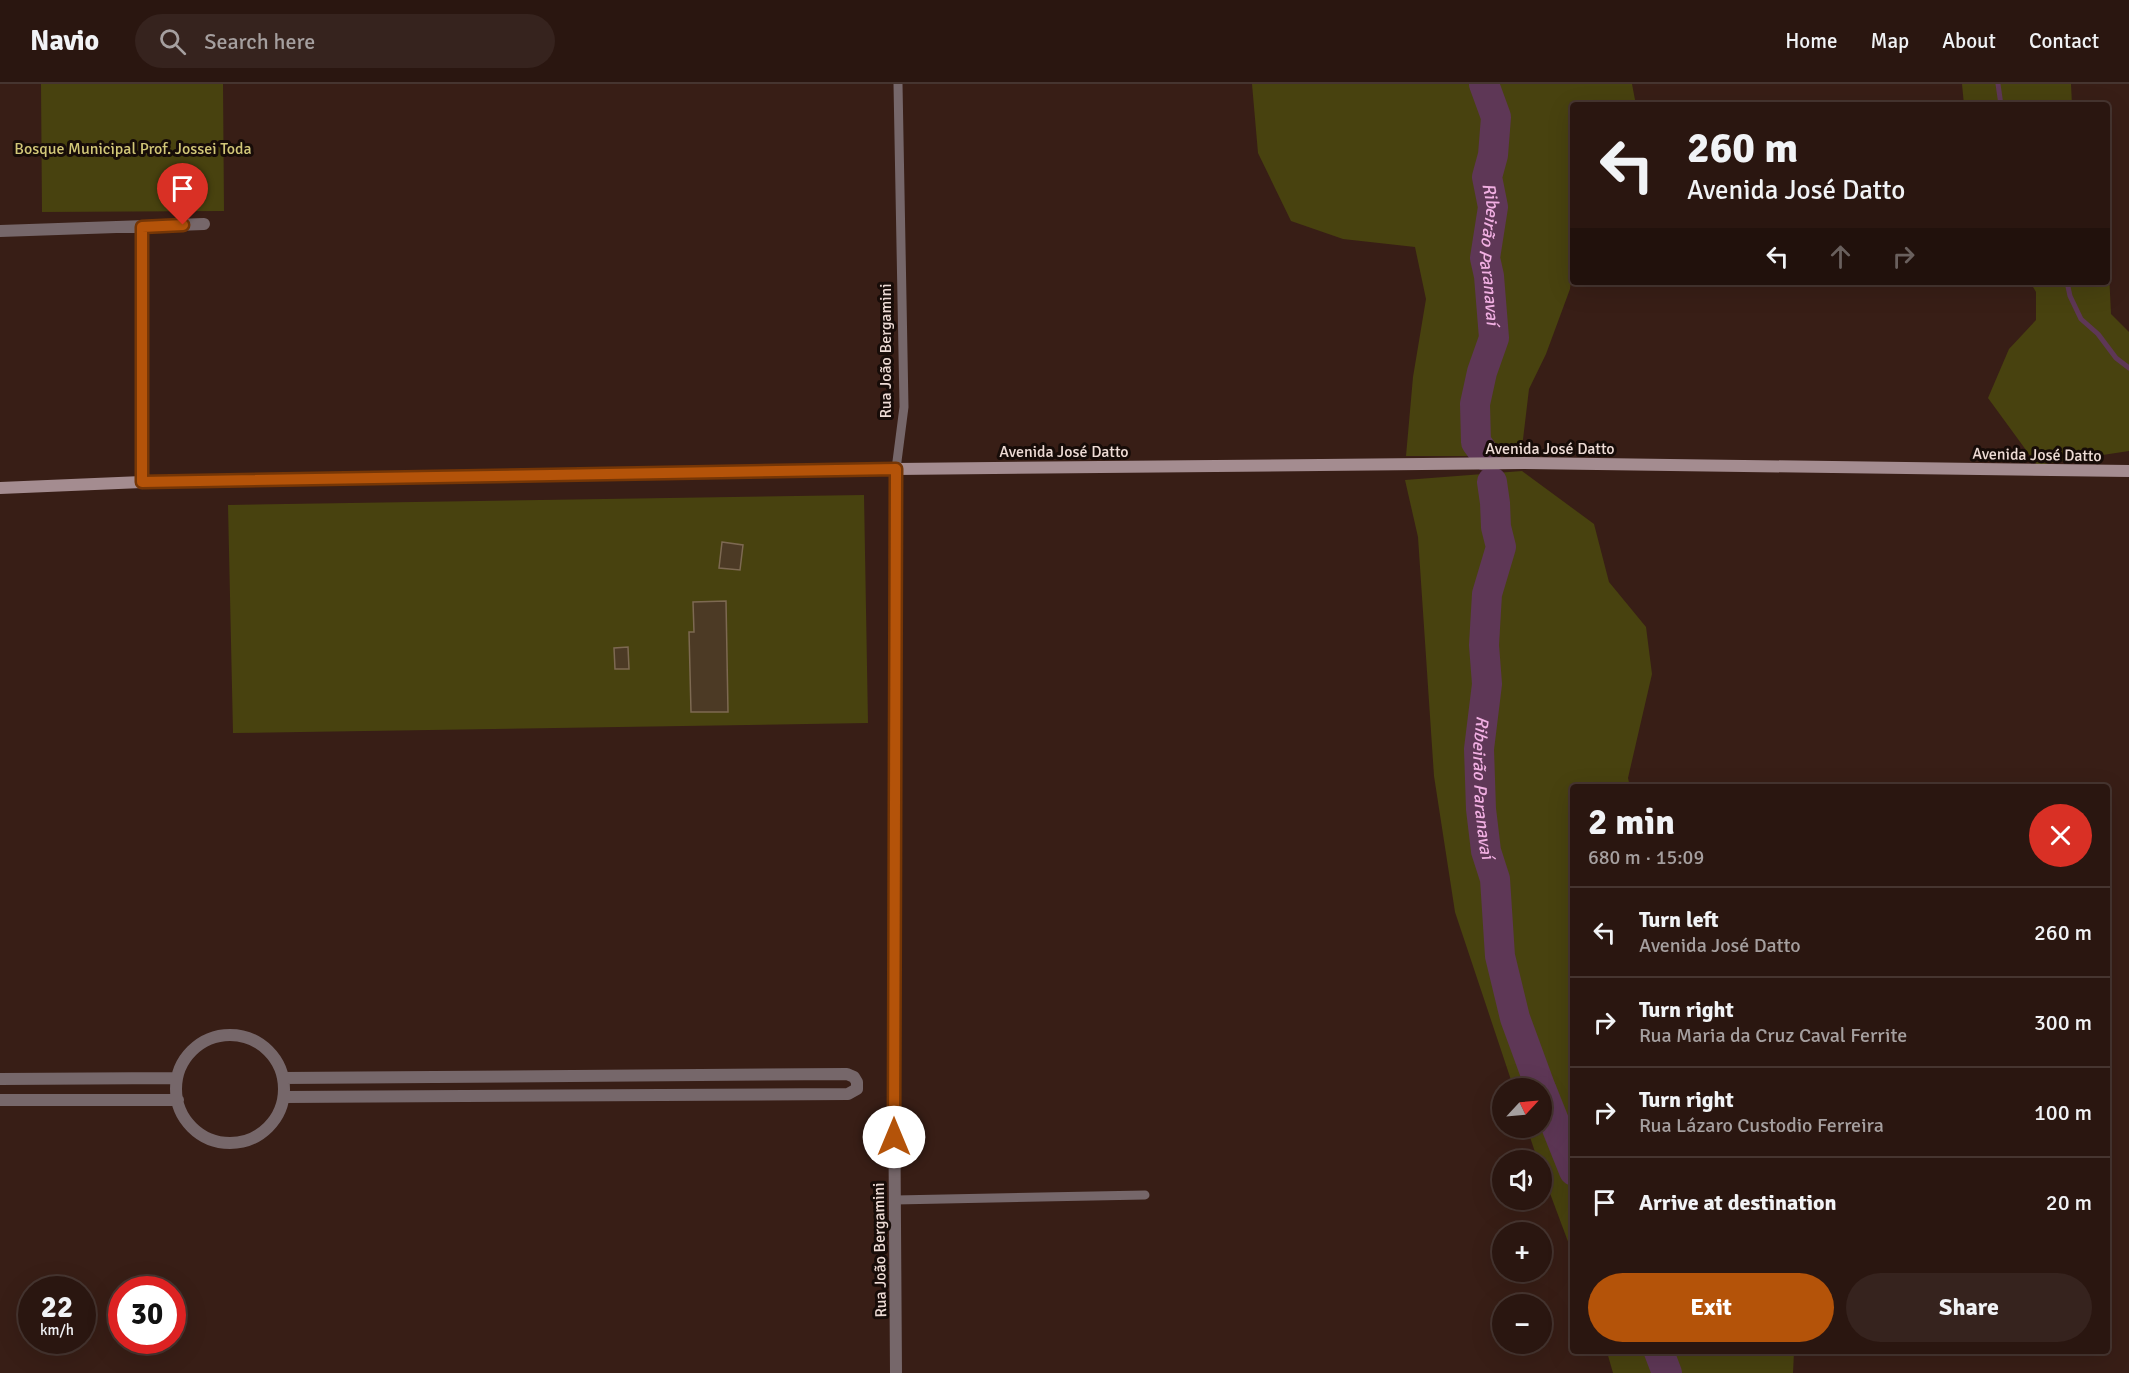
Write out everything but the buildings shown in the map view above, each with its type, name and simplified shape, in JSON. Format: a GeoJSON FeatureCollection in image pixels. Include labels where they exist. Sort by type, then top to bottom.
{"type":"FeatureCollection","features":[{"type":"Feature","properties":{"kind":"main road","name":"Avenida José Datto"},"geometry":{"type":"LineString","coordinates":[[0,488],[142,482],[896,469],[1524,464],[2129,471]]}},
{"type":"Feature","properties":{"kind":"street"},"geometry":{"type":"LineString","coordinates":[[0,231],[204,224]]}},
{"type":"Feature","properties":{"kind":"street"},"geometry":{"type":"LineString","coordinates":[[142,227],[142,482]]}},
{"type":"Feature","properties":{"kind":"street","name":"Rua João Bergamini"},"geometry":{"type":"LineString","coordinates":[[896,469],[896,1373]]}},
{"type":"Feature","properties":{"kind":"street"},"geometry":{"type":"LineString","coordinates":[[230,1034],[248,1038],[264,1046],[276,1060],[283,1078],[284,1097],[280,1112],[266,1129],[247,1140],[232,1143],[217,1141],[198,1131],[183,1114],[178,1100],[177,1078],[184,1061],[196,1047],[212,1038],[230,1034]]}},
{"type":"Feature","properties":{"kind":"street"},"geometry":{"type":"LineString","coordinates":[[283,1078],[847,1074],[854,1077],[857,1083],[857,1089],[848,1094],[284,1097]]}},
{"type":"Feature","properties":{"kind":"street"},"geometry":{"type":"LineString","coordinates":[[544,1075],[549,1085],[549,1091],[544,1096]]}},
{"type":"Feature","properties":{"kind":"street"},"geometry":{"type":"LineString","coordinates":[[518,1096],[515,1086],[519,1076]]}},
{"type":"Feature","properties":{"kind":"street"},"geometry":{"type":"LineString","coordinates":[[0,1079],[177,1078]]}},
{"type":"Feature","properties":{"kind":"street"},"geometry":{"type":"LineString","coordinates":[[0,1101],[178,1100]]}},
{"type":"Feature","properties":{"kind":"lane","name":"Rua João Bergamini"},"geometry":{"type":"LineString","coordinates":[[896,469],[904,407],[898,84]]}},
{"type":"Feature","properties":{"kind":"lane"},"geometry":{"type":"LineString","coordinates":[[895,1200],[1145,1195]]}},
{"type":"Feature","properties":{"kind":"green space","name":"Bosque Municipal Prof. Jossei Toda"},"geometry":{"type":"Polygon","coordinates":[[[41,84],[223,84],[224,211],[42,212],[41,84]]]}},
{"type":"Feature","properties":{"kind":"green space"},"geometry":{"type":"Polygon","coordinates":[[[1252,84],[1632,84],[1635,102],[1570,102],[1570,289],[1546,354],[1529,389],[1521,456],[1406,456],[1413,377],[1426,299],[1415,247],[1343,239],[1291,221],[1258,153],[1252,84]]]}},
{"type":"Feature","properties":{"kind":"green space"},"geometry":{"type":"Polygon","coordinates":[[[1962,84],[2071,84],[2072,102],[1964,102],[1962,84]]]}},
{"type":"Feature","properties":{"kind":"green space"},"geometry":{"type":"Polygon","coordinates":[[[2032,285],[2110,285],[2111,314],[2129,332],[2129,451],[2037,465],[1988,398],[2009,349],[2036,320],[2036,292],[2032,285]]]}},
{"type":"Feature","properties":{"kind":"green space"},"geometry":{"type":"Polygon","coordinates":[[[1522,471],[1594,524],[1609,582],[1646,627],[1652,674],[1628,778],[1629,784],[1570,784],[1570,1247],[1552,1199],[1552,1150],[1534,1150],[1530,1138],[1552,1138],[1552,1078],[1510,1078],[1455,912],[1434,776],[1418,537],[1405,480],[1522,471]]]}},
{"type":"Feature","properties":{"kind":"green space"},"geometry":{"type":"Polygon","coordinates":[[[864,495],[868,723],[233,733],[228,505],[864,495]]]}},
{"type":"Feature","properties":{"kind":"green space"},"geometry":{"type":"Polygon","coordinates":[[[1608,1354],[1794,1354],[1793,1373],[1613,1373],[1608,1354]]]}},
{"type":"Feature","properties":{"kind":"waterway","name":"Ribeirão Paranavaí"},"geometry":{"type":"LineString","coordinates":[[1484,84],[1496,117],[1493,155],[1487,177],[1493,207],[1485,258],[1489,276],[1494,338],[1482,372],[1475,404],[1476,442],[1486,456]]}},
{"type":"Feature","properties":{"kind":"waterway"},"geometry":{"type":"LineString","coordinates":[[1998,84],[2001,102]]}},
{"type":"Feature","properties":{"kind":"waterway"},"geometry":{"type":"LineString","coordinates":[[2068,285],[2070,296],[2081,319],[2098,334],[2116,358],[2129,368]]}},
{"type":"Feature","properties":{"kind":"waterway","name":"Ribeirão Paranavaí"},"geometry":{"type":"LineString","coordinates":[[1492,482],[1496,527],[1501,547],[1487,594],[1484,645],[1487,684],[1479,749],[1481,809],[1486,851],[1495,879],[1500,956],[1515,1018],[1537,1078]]}},
{"type":"Feature","properties":{"kind":"waterway","name":"Ribeirão Paranavaí"},"geometry":{"type":"LineString","coordinates":[[1552,1116],[1570,1161]]}},
{"type":"Feature","properties":{"kind":"waterway","name":"Ribeirão Paranavaí"},"geometry":{"type":"LineString","coordinates":[[1660,1354],[1667,1373]]}},
{"type":"Feature","properties":{"kind":"route"},"geometry":{"type":"LineString","coordinates":[[183,225],[142,227],[142,482],[896,469],[894,1137]]}}]}
